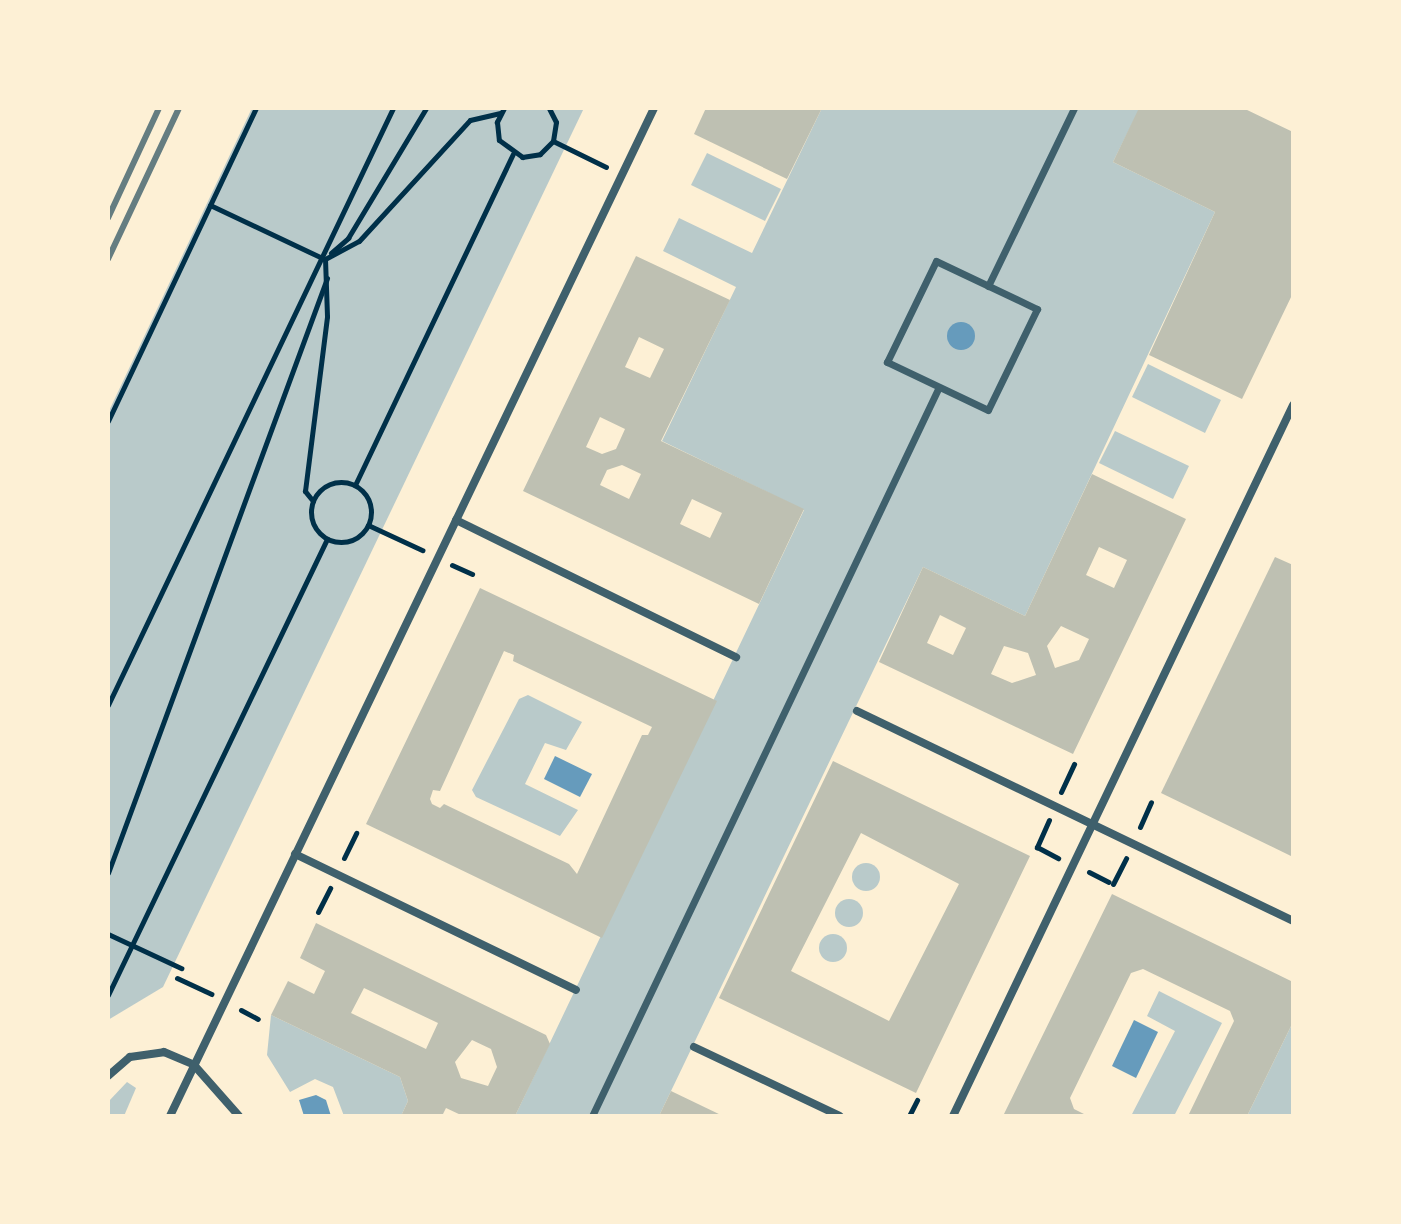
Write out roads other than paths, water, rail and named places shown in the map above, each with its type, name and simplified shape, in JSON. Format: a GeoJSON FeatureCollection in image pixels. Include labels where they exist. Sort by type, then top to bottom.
{"type":"FeatureCollection","features":[{"type":"Feature","properties":{"kind":"street"},"geometry":{"type":"LineString","coordinates":[[170,1116],[654,108]]}},
{"type":"Feature","properties":{"kind":"street"},"geometry":{"type":"LineString","coordinates":[[988,286],[1074,108]]}},
{"type":"Feature","properties":{"kind":"street"},"geometry":{"type":"LineString","coordinates":[[936,261],[988,286],[1037,309],[988,410],[887,362],[936,261]]}},
{"type":"Feature","properties":{"kind":"street"},"geometry":{"type":"LineString","coordinates":[[592,1116],[939,387]]}},
{"type":"Feature","properties":{"kind":"street"},"geometry":{"type":"LineString","coordinates":[[953,1116],[1293,405]]}},
{"type":"Feature","properties":{"kind":"street"},"geometry":{"type":"LineString","coordinates":[[456,520],[736,657]]}},
{"type":"Feature","properties":{"kind":"street"},"geometry":{"type":"LineString","coordinates":[[857,711],[1293,921]]}},
{"type":"Feature","properties":{"kind":"street"},"geometry":{"type":"LineString","coordinates":[[295,854],[576,990]]}},
{"type":"Feature","properties":{"kind":"street"},"geometry":{"type":"LineString","coordinates":[[694,1047],[840,1116]]}},
{"type":"Feature","properties":{"kind":"street"},"geometry":{"type":"LineString","coordinates":[[108,1076],[130,1057],[147,1052],[164,1052],[194,1065],[239,1116]]}},
{"type":"Feature","properties":{"kind":"water"},"geometry":{"type":"Polygon","coordinates":[[[961,322],[971,326],[975,336],[971,346],[961,350],[951,346],[947,336],[951,326],[961,322]]]}},
{"type":"Feature","properties":{"kind":"water"},"geometry":{"type":"Polygon","coordinates":[[[555,756],[592,774],[580,797],[544,779],[555,756]]]}},
{"type":"Feature","properties":{"kind":"water"},"geometry":{"type":"Polygon","coordinates":[[[1134,1020],[1158,1032],[1136,1078],[1112,1066],[1134,1020]]]}},
{"type":"Feature","properties":{"kind":"water"},"geometry":{"type":"Polygon","coordinates":[[[316,1095],[326,1100],[331,1116],[304,1116],[299,1100],[316,1095]]]}},
{"type":"Feature","properties":{"kind":"railway"},"geometry":{"type":"LineString","coordinates":[[108,218],[159,108]]}},
{"type":"Feature","properties":{"kind":"railway"},"geometry":{"type":"LineString","coordinates":[[108,259],[179,108]]}}]}
